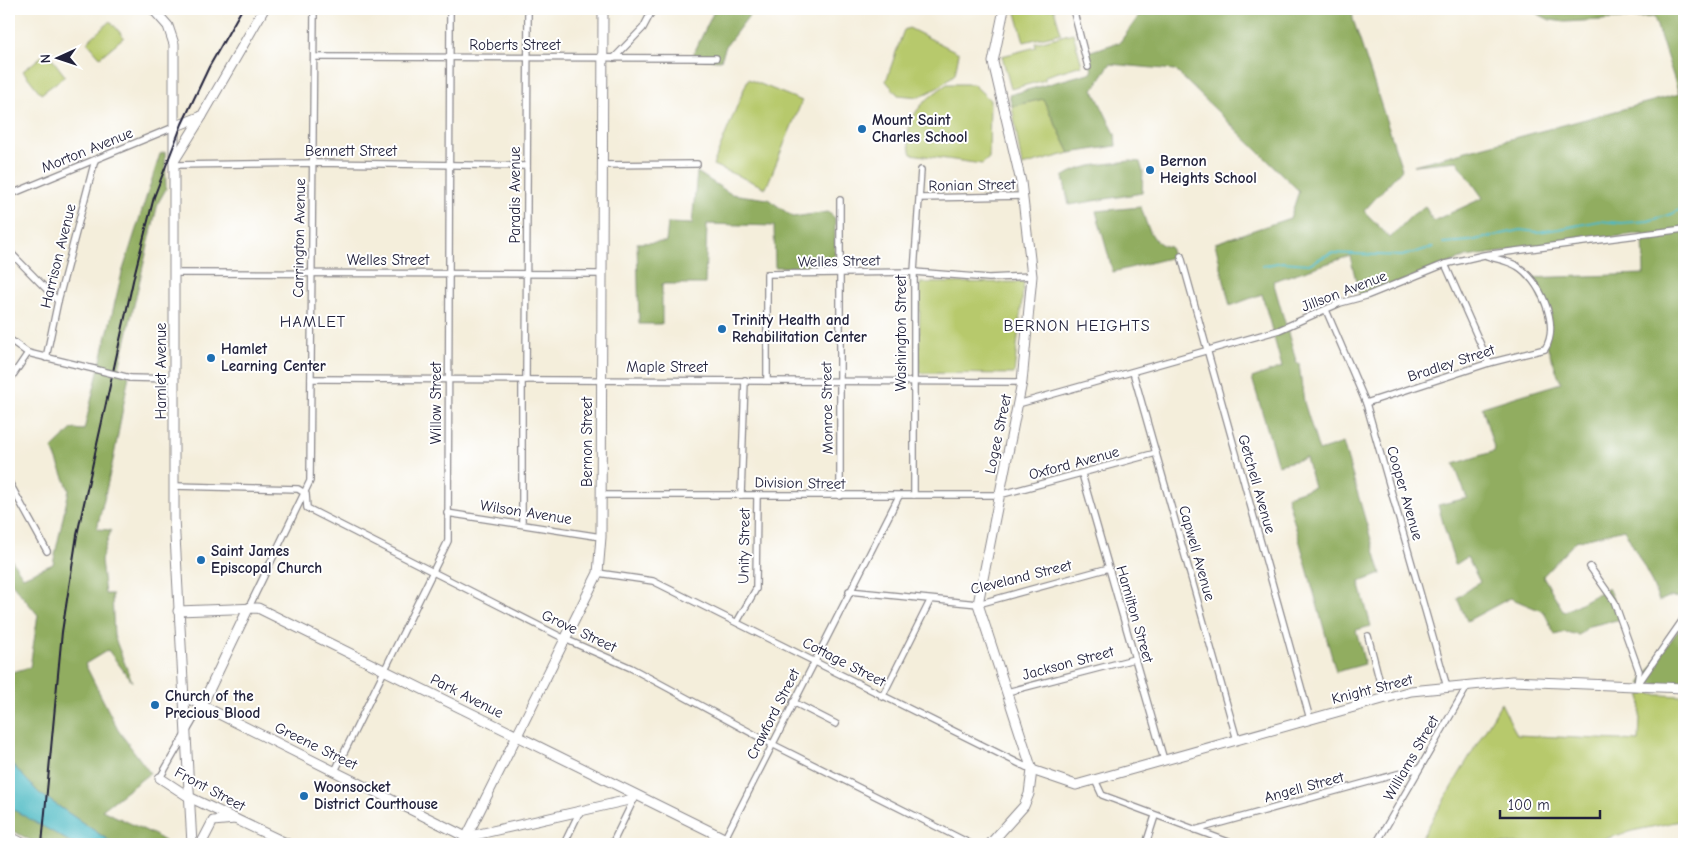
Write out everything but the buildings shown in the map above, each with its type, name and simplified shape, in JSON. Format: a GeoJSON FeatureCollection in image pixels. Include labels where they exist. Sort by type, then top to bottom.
{"type":"FeatureCollection","features":[{"type":"Feature","properties":{"kind":"street","name":"Hamlet Avenue"},"geometry":{"type":"LineString","coordinates":[[154,9],[167,24],[174,44],[174,486],[178,611],[192,844]]}},
{"type":"Feature","properties":{"kind":"street"},"geometry":{"type":"LineString","coordinates":[[174,163],[264,9]]}},
{"type":"Feature","properties":{"kind":"street","name":"Carrington Avenue"},"geometry":{"type":"LineString","coordinates":[[185,739],[306,494],[310,481],[314,9]]}},
{"type":"Feature","properties":{"kind":"street","name":"Willow Street"},"geometry":{"type":"LineString","coordinates":[[335,771],[448,541],[450,9]]}},
{"type":"Feature","properties":{"kind":"street","name":"Paradis Avenue"},"geometry":{"type":"LineString","coordinates":[[522,524],[527,272],[528,9]]}},
{"type":"Feature","properties":{"kind":"street","name":"Bernon Street"},"geometry":{"type":"LineString","coordinates":[[465,841],[598,572],[601,536],[601,165],[604,9]]}},
{"type":"Feature","properties":{"kind":"street"},"geometry":{"type":"LineString","coordinates":[[614,58],[643,28],[654,9]]}},
{"type":"Feature","properties":{"kind":"street","name":"Logee Street"},"geometry":{"type":"LineString","coordinates":[[990,844],[1024,806],[1029,794],[1032,770],[978,604],[1022,382],[1032,276],[1024,196],[993,62],[1004,9]]}},
{"type":"Feature","properties":{"kind":"street"},"geometry":{"type":"LineString","coordinates":[[1073,9],[1088,67]]}},
{"type":"Feature","properties":{"kind":"street","name":"Roberts Street"},"geometry":{"type":"LineString","coordinates":[[314,57],[716,58]]}},
{"type":"Feature","properties":{"kind":"street"},"geometry":{"type":"LineString","coordinates":[[174,127],[202,116]]}},
{"type":"Feature","properties":{"kind":"street","name":"Morton Avenue"},"geometry":{"type":"LineString","coordinates":[[9,195],[174,127]]}},
{"type":"Feature","properties":{"kind":"street","name":"Harrison Avenue"},"geometry":{"type":"LineString","coordinates":[[46,358],[58,301],[95,160]]}},
{"type":"Feature","properties":{"kind":"street","name":"Bennett Street"},"geometry":{"type":"LineString","coordinates":[[174,163],[527,166]]}},
{"type":"Feature","properties":{"kind":"street"},"geometry":{"type":"LineString","coordinates":[[601,165],[697,164]]}},
{"type":"Feature","properties":{"kind":"street","name":"Washington Street"},"geometry":{"type":"LineString","coordinates":[[914,495],[914,272],[921,170]]}},
{"type":"Feature","properties":{"kind":"street","name":"Ronian Street"},"geometry":{"type":"LineString","coordinates":[[920,198],[1024,196]]}},
{"type":"Feature","properties":{"kind":"street","name":"Monroe Street"},"geometry":{"type":"LineString","coordinates":[[840,200],[840,496]]}},
{"type":"Feature","properties":{"kind":"street","name":"Jillson Avenue"},"geometry":{"type":"LineString","coordinates":[[1018,404],[1279,330],[1340,303],[1366,296],[1445,264],[1484,255],[1684,229]]}},
{"type":"Feature","properties":{"kind":"street"},"geometry":{"type":"LineString","coordinates":[[9,250],[58,301]]}},
{"type":"Feature","properties":{"kind":"street","name":"Bradley Street"},"geometry":{"type":"LineString","coordinates":[[1366,403],[1489,363],[1545,348],[1548,343],[1550,330],[1547,311],[1534,281],[1516,266],[1484,255]]}},
{"type":"Feature","properties":{"kind":"street","name":"Getchell Avenue"},"geometry":{"type":"LineString","coordinates":[[1181,256],[1310,719]]}},
{"type":"Feature","properties":{"kind":"street"},"geometry":{"type":"LineString","coordinates":[[1445,264],[1489,363]]}},
{"type":"Feature","properties":{"kind":"street","name":"Welles Street"},"geometry":{"type":"LineString","coordinates":[[175,273],[527,272],[602,274]]}},
{"type":"Feature","properties":{"kind":"street","name":"Welles Street"},"geometry":{"type":"LineString","coordinates":[[767,380],[767,274],[914,272],[989,278],[1032,276]]}},
{"type":"Feature","properties":{"kind":"street","name":"Cooper Avenue"},"geometry":{"type":"LineString","coordinates":[[1326,310],[1366,403],[1447,687]]}},
{"type":"Feature","properties":{"kind":"street"},"geometry":{"type":"LineString","coordinates":[[9,339],[28,353],[46,358],[130,378],[175,379]]}},
{"type":"Feature","properties":{"kind":"street"},"geometry":{"type":"LineString","coordinates":[[9,381],[28,353]]}},
{"type":"Feature","properties":{"kind":"street","name":"Capwell Avenue"},"geometry":{"type":"LineString","coordinates":[[1133,372],[1237,740]]}},
{"type":"Feature","properties":{"kind":"street","name":"Maple Street"},"geometry":{"type":"LineString","coordinates":[[312,379],[1022,382]]}},
{"type":"Feature","properties":{"kind":"street"},"geometry":{"type":"LineString","coordinates":[[740,494],[745,380]]}},
{"type":"Feature","properties":{"kind":"street","name":"Oxford Avenue"},"geometry":{"type":"LineString","coordinates":[[999,495],[1156,454]]}},
{"type":"Feature","properties":{"kind":"street","name":"Hamilton Street"},"geometry":{"type":"LineString","coordinates":[[1082,474],[1164,760]]}},
{"type":"Feature","properties":{"kind":"street"},"geometry":{"type":"LineString","coordinates":[[9,482],[47,551]]}},
{"type":"Feature","properties":{"kind":"street"},"geometry":{"type":"LineString","coordinates":[[174,486],[298,489],[306,494]]}},
{"type":"Feature","properties":{"kind":"street","name":"Grove Street"},"geometry":{"type":"LineString","coordinates":[[306,494],[307,508],[565,639],[631,668],[772,744],[971,844]]}},
{"type":"Feature","properties":{"kind":"street","name":"Division Street"},"geometry":{"type":"LineString","coordinates":[[601,495],[999,495]]}},
{"type":"Feature","properties":{"kind":"street","name":"Unity Street"},"geometry":{"type":"LineString","coordinates":[[737,622],[756,589],[757,495]]}},
{"type":"Feature","properties":{"kind":"street","name":"Crawford Street"},"geometry":{"type":"LineString","coordinates":[[725,838],[813,661],[899,496]]}},
{"type":"Feature","properties":{"kind":"street","name":"Wilson Avenue"},"geometry":{"type":"LineString","coordinates":[[447,513],[601,536]]}},
{"type":"Feature","properties":{"kind":"street"},"geometry":{"type":"LineString","coordinates":[[1590,567],[1614,601],[1639,671],[1636,686]]}},
{"type":"Feature","properties":{"kind":"street","name":"Cleveland Street"},"geometry":{"type":"LineString","coordinates":[[849,591],[930,601],[978,604],[1109,568]]}},
{"type":"Feature","properties":{"kind":"street","name":"Cottage Street"},"geometry":{"type":"LineString","coordinates":[[598,572],[654,581],[882,697],[1032,770],[1076,785]]}},
{"type":"Feature","properties":{"kind":"street"},"geometry":{"type":"LineString","coordinates":[[882,697],[930,601]]}},
{"type":"Feature","properties":{"kind":"street","name":"Park Avenue"},"geometry":{"type":"LineString","coordinates":[[178,611],[258,608],[518,736],[634,797],[736,844]]}},
{"type":"Feature","properties":{"kind":"street"},"geometry":{"type":"LineString","coordinates":[[1636,686],[1684,618]]}},
{"type":"Feature","properties":{"kind":"street"},"geometry":{"type":"LineString","coordinates":[[1368,636],[1384,698]]}},
{"type":"Feature","properties":{"kind":"street","name":"Jackson Street"},"geometry":{"type":"LineString","coordinates":[[1007,692],[1134,659]]}},
{"type":"Feature","properties":{"kind":"street","name":"Knight Street"},"geometry":{"type":"LineString","coordinates":[[1076,785],[1411,691],[1512,681],[1684,688]]}},
{"type":"Feature","properties":{"kind":"street","name":"Williams Street"},"geometry":{"type":"LineString","coordinates":[[1376,844],[1468,685]]}},
{"type":"Feature","properties":{"kind":"street","name":"Greene Street"},"geometry":{"type":"LineString","coordinates":[[183,696],[335,771],[465,841]]}},
{"type":"Feature","properties":{"kind":"street"},"geometry":{"type":"LineString","coordinates":[[793,702],[836,724]]}},
{"type":"Feature","properties":{"kind":"street","name":"Front Street"},"geometry":{"type":"LineString","coordinates":[[185,739],[160,778],[189,797],[288,844]]}},
{"type":"Feature","properties":{"kind":"street","name":"Angell Street"},"geometry":{"type":"LineString","coordinates":[[1194,830],[1419,768]]}},
{"type":"Feature","properties":{"kind":"street"},"geometry":{"type":"LineString","coordinates":[[1095,780],[1102,795],[1234,844]]}},
{"type":"Feature","properties":{"kind":"street"},"geometry":{"type":"LineString","coordinates":[[465,841],[579,813],[634,797]]}},
{"type":"Feature","properties":{"kind":"street"},"geometry":{"type":"LineString","coordinates":[[612,844],[634,797]]}},
{"type":"Feature","properties":{"kind":"street"},"geometry":{"type":"LineString","coordinates":[[565,844],[579,813]]}},
{"type":"Feature","properties":{"kind":"street"},"geometry":{"type":"LineString","coordinates":[[1146,844],[1155,816]]}},
{"type":"Feature","properties":{"kind":"street"},"geometry":{"type":"LineString","coordinates":[[201,844],[213,821],[235,819]]}},
{"type":"Feature","properties":{"kind":"street"},"geometry":{"type":"LineString","coordinates":[[9,836],[24,844]]}},
{"type":"Feature","properties":{"kind":"green space"},"geometry":{"type":"Polygon","coordinates":[[[715,9],[754,9],[726,46],[721,60],[691,59],[715,9]]]}},
{"type":"Feature","properties":{"kind":"green space"},"geometry":{"type":"Polygon","coordinates":[[[1015,9],[1054,9],[1061,33],[1024,42],[1015,9]]]}},
{"type":"Feature","properties":{"kind":"green space"},"geometry":{"type":"Polygon","coordinates":[[[1144,9],[1352,9],[1353,19],[1402,169],[1364,211],[1390,238],[1411,216],[1425,206],[1433,221],[1483,198],[1457,161],[1414,165],[1679,94],[1654,17],[1565,22],[1550,20],[1536,13],[1535,9],[1681,9],[1684,17],[1684,598],[1669,597],[1659,601],[1649,576],[1624,529],[1576,541],[1543,576],[1564,612],[1608,588],[1622,619],[1589,626],[1579,635],[1565,632],[1555,635],[1544,612],[1510,598],[1467,621],[1457,598],[1480,582],[1467,557],[1455,565],[1438,505],[1467,498],[1454,464],[1495,451],[1482,407],[1561,383],[1547,346],[1548,318],[1537,290],[1527,278],[1644,274],[1643,233],[1466,257],[1360,297],[1350,256],[1273,281],[1297,364],[1299,364],[1304,402],[1319,451],[1343,443],[1381,574],[1359,582],[1371,626],[1356,630],[1365,664],[1336,672],[1287,496],[1314,487],[1306,458],[1278,465],[1252,378],[1282,367],[1262,294],[1230,306],[1215,243],[1290,218],[1299,191],[1175,70],[1110,64],[1093,89],[1115,134],[1116,146],[1070,153],[1043,99],[1012,106],[1009,95],[1092,72],[1088,52],[1120,42],[1144,9]]]}},
{"type":"Feature","properties":{"kind":"green space"},"geometry":{"type":"Polygon","coordinates":[[[110,21],[124,37],[100,57],[87,42],[110,21]]]}},
{"type":"Feature","properties":{"kind":"green space"},"geometry":{"type":"Polygon","coordinates":[[[909,28],[959,53],[955,74],[939,87],[919,97],[898,95],[886,81],[904,30],[909,28]]]}},
{"type":"Feature","properties":{"kind":"green space"},"geometry":{"type":"Polygon","coordinates":[[[1073,33],[1082,65],[1045,76],[1045,80],[1011,89],[1002,56],[1036,47],[1035,43],[1073,33]]]}},
{"type":"Feature","properties":{"kind":"green space"},"geometry":{"type":"Polygon","coordinates":[[[47,52],[65,76],[41,94],[23,71],[47,52]]]}},
{"type":"Feature","properties":{"kind":"green space"},"geometry":{"type":"Polygon","coordinates":[[[748,79],[802,101],[766,188],[713,165],[748,79]]]}},
{"type":"Feature","properties":{"kind":"green space"},"geometry":{"type":"Polygon","coordinates":[[[947,84],[973,84],[990,100],[989,158],[982,164],[911,154],[909,131],[915,113],[929,98],[947,84]]]}},
{"type":"Feature","properties":{"kind":"green space"},"geometry":{"type":"Polygon","coordinates":[[[1043,99],[1070,153],[1022,166],[1012,106],[1043,99]]]}},
{"type":"Feature","properties":{"kind":"green space"},"geometry":{"type":"Polygon","coordinates":[[[165,152],[166,189],[158,203],[118,373],[129,375],[114,456],[97,529],[111,530],[101,560],[105,594],[112,594],[114,636],[132,682],[108,650],[85,664],[118,730],[150,773],[102,810],[170,844],[114,844],[39,793],[9,761],[9,673],[30,667],[38,615],[9,580],[9,556],[23,577],[53,564],[69,490],[52,448],[72,429],[84,430],[122,273],[160,154],[165,152]]]}},
{"type":"Feature","properties":{"kind":"green space"},"geometry":{"type":"Polygon","coordinates":[[[1130,161],[1140,162],[1143,172],[1142,193],[1069,205],[1063,177],[1078,169],[1130,161]]]}},
{"type":"Feature","properties":{"kind":"green space"},"geometry":{"type":"Polygon","coordinates":[[[697,172],[731,194],[768,199],[793,217],[828,212],[835,218],[835,267],[775,267],[774,226],[707,224],[705,284],[662,284],[662,324],[639,324],[637,243],[666,242],[668,223],[692,224],[697,172]]]}},
{"type":"Feature","properties":{"kind":"green space"},"geometry":{"type":"Polygon","coordinates":[[[1141,207],[1150,232],[1158,242],[1170,247],[1173,257],[1113,272],[1096,211],[1141,207]]]}},
{"type":"Feature","properties":{"kind":"green space"},"geometry":{"type":"Polygon","coordinates":[[[1024,282],[1014,374],[919,373],[920,283],[1024,282]]]}},
{"type":"Feature","properties":{"kind":"green space"},"geometry":{"type":"Polygon","coordinates":[[[1684,622],[1684,684],[1640,684],[1684,622]]]}},
{"type":"Feature","properties":{"kind":"green space"},"geometry":{"type":"Polygon","coordinates":[[[1641,694],[1681,696],[1684,710],[1684,815],[1679,816],[1680,821],[1632,831],[1598,841],[1598,844],[1418,844],[1501,703],[1517,735],[1639,741],[1641,694]]]}},
{"type":"Feature","properties":{"kind":"green space"},"geometry":{"type":"Polygon","coordinates":[[[9,806],[74,844],[38,844],[9,829],[9,806]]]}},
{"type":"Feature","properties":{"kind":"water"},"geometry":{"type":"Polygon","coordinates":[[[9,761],[39,793],[114,844],[74,844],[10,808],[9,761]]]}},
{"type":"Feature","properties":{"kind":"waterway"},"geometry":{"type":"LineString","coordinates":[[1443,243],[1470,241],[1520,230],[1537,232],[1559,229],[1599,221],[1621,223],[1648,221],[1672,214],[1684,207]]}},
{"type":"Feature","properties":{"kind":"waterway"},"geometry":{"type":"LineString","coordinates":[[1262,266],[1282,262],[1309,264],[1331,253],[1402,256],[1433,247]]}},
{"type":"Feature","properties":{"kind":"railway"},"geometry":{"type":"LineString","coordinates":[[42,844],[62,632],[77,535],[135,272],[154,197],[182,124],[209,67],[242,9]]}},
{"type":"Feature","properties":{"kind":"place","name":"Mount Saint Charles School"},"geometry":{"type":"Point","coordinates":[862,129]}},
{"type":"Feature","properties":{"kind":"place","name":"Bernon Heights School"},"geometry":{"type":"Point","coordinates":[1150,170]}},
{"type":"Feature","properties":{"kind":"place","name":"Trinity Health and Rehabilitation Center"},"geometry":{"type":"Point","coordinates":[722,329]}},
{"type":"Feature","properties":{"kind":"place","name":"Hamlet Learning Center"},"geometry":{"type":"Point","coordinates":[211,358]}},
{"type":"Feature","properties":{"kind":"place","name":"Saint James Episcopal Church"},"geometry":{"type":"Point","coordinates":[201,560]}},
{"type":"Feature","properties":{"kind":"place","name":"Church of the Precious Blood"},"geometry":{"type":"Point","coordinates":[155,705]}},
{"type":"Feature","properties":{"kind":"place","name":"Woonsocket District Courthouse"},"geometry":{"type":"Point","coordinates":[304,796]}},
{"type":"Feature","properties":{"kind":"district","name":"HAMLET"},"geometry":{"type":"Point","coordinates":[313,322]}},
{"type":"Feature","properties":{"kind":"district","name":"BERNON HEIGHTS"},"geometry":{"type":"Point","coordinates":[1077,326]}}]}
